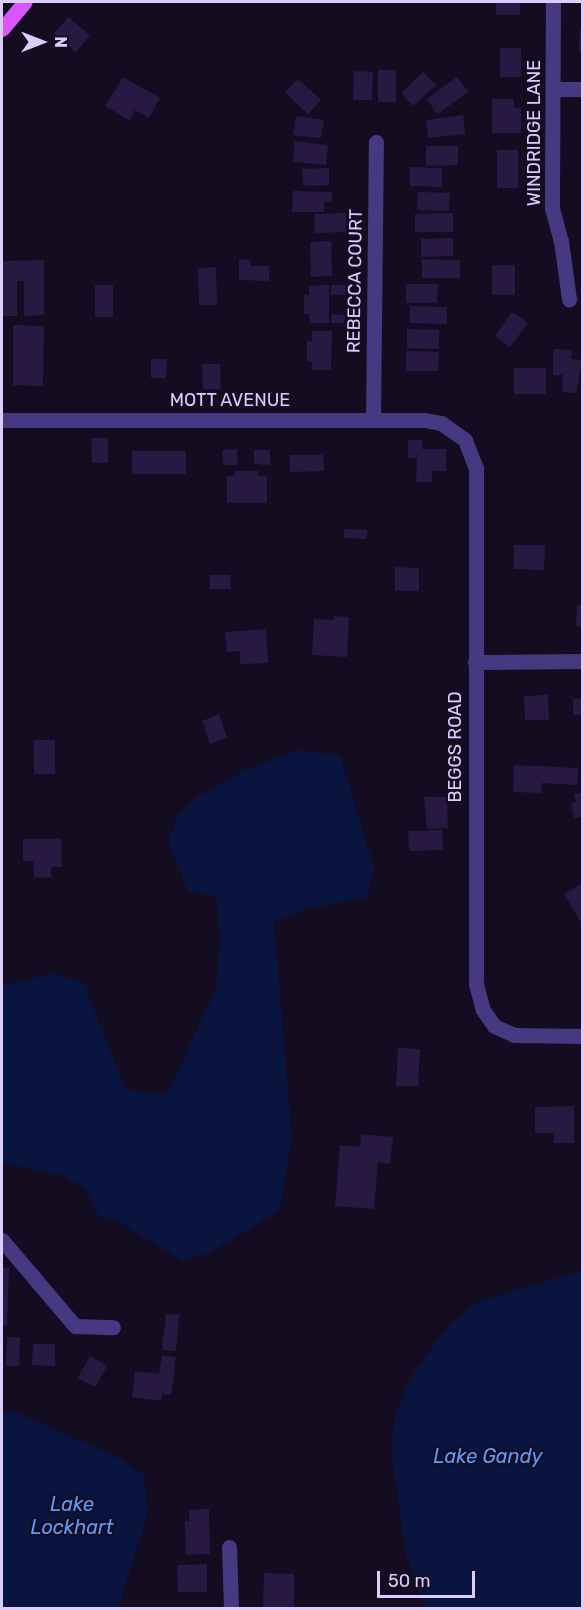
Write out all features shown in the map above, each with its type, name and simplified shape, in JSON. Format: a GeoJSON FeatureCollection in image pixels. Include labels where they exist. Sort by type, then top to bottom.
{"type":"FeatureCollection","features":[{"type":"Feature","properties":{"kind":"main road"},"geometry":{"type":"LineString","coordinates":[[2,29],[25,2]]}},
{"type":"Feature","properties":{"kind":"street","name":"WINDRIDGE LANE"},"geometry":{"type":"LineString","coordinates":[[553,2],[552,207],[561,241],[569,299]]}},
{"type":"Feature","properties":{"kind":"street"},"geometry":{"type":"LineString","coordinates":[[553,89],[582,89]]}},
{"type":"Feature","properties":{"kind":"street","name":"REBECCA COURT"},"geometry":{"type":"LineString","coordinates":[[373,420],[376,142]]}},
{"type":"Feature","properties":{"kind":"street","name":"MOTT AVENUE"},"geometry":{"type":"LineString","coordinates":[[2,420],[425,420],[456,431]]}},
{"type":"Feature","properties":{"kind":"street","name":"BEGGS ROAD"},"geometry":{"type":"LineString","coordinates":[[456,431],[472,452],[476,468],[476,984],[483,1010],[494,1026],[514,1035],[530,1037],[582,1036]]}},
{"type":"Feature","properties":{"kind":"street"},"geometry":{"type":"LineString","coordinates":[[475,662],[582,662]]}},
{"type":"Feature","properties":{"kind":"street"},"geometry":{"type":"LineString","coordinates":[[2,1240],[75,1326],[113,1327]]}},
{"type":"Feature","properties":{"kind":"street"},"geometry":{"type":"LineString","coordinates":[[229,1547],[231,1608]]}},
{"type":"Feature","properties":{"kind":"water"},"geometry":{"type":"Polygon","coordinates":[[[298,750],[340,755],[374,868],[367,897],[311,908],[274,922],[292,1140],[279,1211],[210,1252],[183,1261],[119,1222],[99,1216],[86,1189],[64,1176],[2,1162],[2,989],[4,985],[53,973],[83,982],[126,1090],[168,1093],[216,988],[220,941],[216,897],[188,891],[168,842],[178,816],[196,798],[247,769],[298,750]]]}},
{"type":"Feature","properties":{"kind":"water","name":"Lake Gandy"},"geometry":{"type":"Polygon","coordinates":[[[582,1271],[582,1608],[425,1608],[405,1552],[391,1449],[396,1411],[414,1372],[449,1325],[479,1301],[582,1271]]]}},
{"type":"Feature","properties":{"kind":"water","name":"Lake Lockhart"},"geometry":{"type":"Polygon","coordinates":[[[15,1412],[111,1454],[144,1474],[148,1513],[118,1608],[2,1608],[2,1413],[15,1412]]]}},
{"type":"Feature","properties":{"kind":"building"},"geometry":{"type":"Polygon","coordinates":[[[496,2],[520,2],[520,15],[496,15],[496,2]]]}},
{"type":"Feature","properties":{"kind":"building"},"geometry":{"type":"Polygon","coordinates":[[[68,17],[90,35],[76,52],[54,34],[68,17]]]}},
{"type":"Feature","properties":{"kind":"building"},"geometry":{"type":"Polygon","coordinates":[[[580,29],[582,30],[582,51],[579,51],[580,29]]]}},
{"type":"Feature","properties":{"kind":"building"},"geometry":{"type":"Polygon","coordinates":[[[500,48],[521,48],[521,77],[500,77],[500,48]]]}},
{"type":"Feature","properties":{"kind":"building"},"geometry":{"type":"Polygon","coordinates":[[[378,70],[396,70],[396,102],[378,102],[378,70]]]}},
{"type":"Feature","properties":{"kind":"building"},"geometry":{"type":"Polygon","coordinates":[[[354,71],[373,72],[372,100],[353,100],[354,71]]]}},
{"type":"Feature","properties":{"kind":"building"},"geometry":{"type":"Polygon","coordinates":[[[423,72],[436,85],[413,106],[401,93],[423,72]]]}},
{"type":"Feature","properties":{"kind":"building"},"geometry":{"type":"Polygon","coordinates":[[[123,77],[160,98],[149,118],[135,110],[130,121],[105,106],[123,77]]]}},
{"type":"Feature","properties":{"kind":"building"},"geometry":{"type":"Polygon","coordinates":[[[457,77],[468,92],[437,114],[427,99],[457,77]]]}},
{"type":"Feature","properties":{"kind":"building"},"geometry":{"type":"Polygon","coordinates":[[[298,79],[321,100],[308,114],[285,92],[298,79]]]}},
{"type":"Feature","properties":{"kind":"building"},"geometry":{"type":"Polygon","coordinates":[[[492,99],[514,99],[514,108],[521,108],[521,133],[492,133],[492,99]]]}},
{"type":"Feature","properties":{"kind":"building"},"geometry":{"type":"Polygon","coordinates":[[[463,115],[465,134],[428,138],[426,120],[463,115]]]}},
{"type":"Feature","properties":{"kind":"building"},"geometry":{"type":"Polygon","coordinates":[[[296,116],[324,120],[321,138],[293,135],[296,116]]]}},
{"type":"Feature","properties":{"kind":"building"},"geometry":{"type":"Polygon","coordinates":[[[295,141],[328,145],[326,165],[293,162],[295,141]]]}},
{"type":"Feature","properties":{"kind":"building"},"geometry":{"type":"Polygon","coordinates":[[[426,146],[458,146],[458,165],[426,166],[426,146]]]}},
{"type":"Feature","properties":{"kind":"building"},"geometry":{"type":"Polygon","coordinates":[[[497,150],[518,150],[518,188],[497,188],[497,150]]]}},
{"type":"Feature","properties":{"kind":"building"},"geometry":{"type":"Polygon","coordinates":[[[410,167],[442,168],[442,187],[410,186],[410,167]]]}},
{"type":"Feature","properties":{"kind":"building"},"geometry":{"type":"Polygon","coordinates":[[[329,168],[329,185],[303,186],[302,169],[329,168]]]}},
{"type":"Feature","properties":{"kind":"building"},"geometry":{"type":"Polygon","coordinates":[[[293,191],[332,192],[332,202],[324,202],[324,212],[292,212],[293,191]]]}},
{"type":"Feature","properties":{"kind":"building"},"geometry":{"type":"Polygon","coordinates":[[[418,192],[450,193],[449,211],[417,210],[418,192]]]}},
{"type":"Feature","properties":{"kind":"building"},"geometry":{"type":"Polygon","coordinates":[[[346,213],[346,232],[315,233],[314,214],[346,213]]]}},
{"type":"Feature","properties":{"kind":"building"},"geometry":{"type":"Polygon","coordinates":[[[453,213],[453,232],[415,232],[415,214],[453,213]]]}},
{"type":"Feature","properties":{"kind":"building"},"geometry":{"type":"Polygon","coordinates":[[[453,238],[453,256],[421,257],[421,239],[453,238]]]}},
{"type":"Feature","properties":{"kind":"building"},"geometry":{"type":"Polygon","coordinates":[[[331,241],[332,276],[311,277],[310,242],[331,241]]]}},
{"type":"Feature","properties":{"kind":"building"},"geometry":{"type":"Polygon","coordinates":[[[239,259],[250,260],[250,266],[269,266],[269,281],[239,280],[239,259]]]}},
{"type":"Feature","properties":{"kind":"building"},"geometry":{"type":"Polygon","coordinates":[[[422,259],[460,260],[460,278],[422,278],[422,259]]]}},
{"type":"Feature","properties":{"kind":"building"},"geometry":{"type":"Polygon","coordinates":[[[44,260],[44,315],[24,316],[24,281],[17,281],[17,316],[2,316],[2,261],[44,260]]]}},
{"type":"Feature","properties":{"kind":"building"},"geometry":{"type":"Polygon","coordinates":[[[492,265],[515,265],[515,295],[492,295],[492,265]]]}},
{"type":"Feature","properties":{"kind":"building"},"geometry":{"type":"Polygon","coordinates":[[[216,267],[217,305],[199,305],[198,268],[216,267]]]}},
{"type":"Feature","properties":{"kind":"building"},"geometry":{"type":"Polygon","coordinates":[[[406,284],[438,284],[437,303],[406,303],[406,284]]]}},
{"type":"Feature","properties":{"kind":"building"},"geometry":{"type":"Polygon","coordinates":[[[95,285],[113,285],[113,317],[95,317],[95,285]]]}},
{"type":"Feature","properties":{"kind":"building"},"geometry":{"type":"Polygon","coordinates":[[[329,285],[329,323],[310,323],[309,314],[304,314],[304,295],[309,295],[309,286],[329,285]]]}},
{"type":"Feature","properties":{"kind":"building"},"geometry":{"type":"Polygon","coordinates":[[[331,285],[345,285],[345,295],[331,295],[331,285]]]}},
{"type":"Feature","properties":{"kind":"building"},"geometry":{"type":"Polygon","coordinates":[[[410,306],[447,307],[447,324],[410,323],[410,306]]]}},
{"type":"Feature","properties":{"kind":"building"},"geometry":{"type":"Polygon","coordinates":[[[512,312],[528,323],[510,347],[495,336],[512,312]]]}},
{"type":"Feature","properties":{"kind":"building"},"geometry":{"type":"Polygon","coordinates":[[[332,314],[345,315],[344,323],[331,323],[332,314]]]}},
{"type":"Feature","properties":{"kind":"building"},"geometry":{"type":"Polygon","coordinates":[[[13,325],[44,326],[43,386],[13,385],[13,325]]]}},
{"type":"Feature","properties":{"kind":"building"},"geometry":{"type":"Polygon","coordinates":[[[407,329],[439,330],[439,349],[407,348],[407,329]]]}},
{"type":"Feature","properties":{"kind":"building"},"geometry":{"type":"Polygon","coordinates":[[[312,331],[332,331],[331,370],[312,370],[312,361],[307,361],[307,341],[312,341],[312,331]]]}},
{"type":"Feature","properties":{"kind":"building"},"geometry":{"type":"Polygon","coordinates":[[[553,349],[572,350],[571,359],[582,360],[576,393],[562,392],[563,375],[553,375],[553,349]]]}},
{"type":"Feature","properties":{"kind":"building"},"geometry":{"type":"Polygon","coordinates":[[[406,351],[439,352],[438,371],[406,371],[406,351]]]}},
{"type":"Feature","properties":{"kind":"building"},"geometry":{"type":"Polygon","coordinates":[[[151,359],[167,359],[166,378],[151,378],[151,359]]]}},
{"type":"Feature","properties":{"kind":"building"},"geometry":{"type":"Polygon","coordinates":[[[202,364],[220,364],[221,389],[203,389],[202,364]]]}},
{"type":"Feature","properties":{"kind":"building"},"geometry":{"type":"Polygon","coordinates":[[[514,368],[546,368],[546,394],[514,394],[514,368]]]}},
{"type":"Feature","properties":{"kind":"building"},"geometry":{"type":"Polygon","coordinates":[[[91,438],[108,438],[108,463],[92,463],[91,438]]]}},
{"type":"Feature","properties":{"kind":"building"},"geometry":{"type":"Polygon","coordinates":[[[408,440],[422,440],[422,449],[446,449],[446,471],[432,471],[432,482],[416,482],[417,458],[408,458],[408,440]]]}},
{"type":"Feature","properties":{"kind":"building"},"geometry":{"type":"Polygon","coordinates":[[[237,449],[238,465],[223,465],[222,450],[237,449]]]}},
{"type":"Feature","properties":{"kind":"building"},"geometry":{"type":"Polygon","coordinates":[[[254,450],[270,450],[270,465],[254,464],[254,450]]]}},
{"type":"Feature","properties":{"kind":"building"},"geometry":{"type":"Polygon","coordinates":[[[132,451],[186,451],[186,474],[132,474],[132,451]]]}},
{"type":"Feature","properties":{"kind":"building"},"geometry":{"type":"Polygon","coordinates":[[[290,455],[323,455],[324,471],[290,472],[290,455]]]}},
{"type":"Feature","properties":{"kind":"building"},"geometry":{"type":"Polygon","coordinates":[[[235,471],[258,471],[258,476],[267,476],[267,503],[227,503],[227,476],[235,476],[235,471]]]}},
{"type":"Feature","properties":{"kind":"building"},"geometry":{"type":"Polygon","coordinates":[[[344,529],[367,530],[367,539],[344,538],[344,529]]]}},
{"type":"Feature","properties":{"kind":"building"},"geometry":{"type":"Polygon","coordinates":[[[514,545],[545,545],[544,570],[514,569],[514,545]]]}},
{"type":"Feature","properties":{"kind":"building"},"geometry":{"type":"Polygon","coordinates":[[[395,567],[419,568],[419,591],[395,591],[395,567]]]}},
{"type":"Feature","properties":{"kind":"building"},"geometry":{"type":"Polygon","coordinates":[[[210,575],[230,575],[231,589],[210,589],[210,575]]]}},
{"type":"Feature","properties":{"kind":"building"},"geometry":{"type":"Polygon","coordinates":[[[577,605],[582,605],[582,627],[576,626],[577,605]]]}},
{"type":"Feature","properties":{"kind":"building"},"geometry":{"type":"Polygon","coordinates":[[[334,616],[349,617],[347,657],[312,655],[314,619],[334,620],[334,616]]]}},
{"type":"Feature","properties":{"kind":"building"},"geometry":{"type":"Polygon","coordinates":[[[266,629],[268,663],[240,664],[240,651],[227,652],[225,632],[266,629]]]}},
{"type":"Feature","properties":{"kind":"building"},"geometry":{"type":"Polygon","coordinates":[[[548,695],[549,720],[525,720],[524,696],[548,695]]]}},
{"type":"Feature","properties":{"kind":"building"},"geometry":{"type":"Polygon","coordinates":[[[573,699],[582,699],[582,715],[573,715],[573,699]]]}},
{"type":"Feature","properties":{"kind":"building"},"geometry":{"type":"Polygon","coordinates":[[[219,714],[227,737],[210,744],[202,721],[219,714]]]}},
{"type":"Feature","properties":{"kind":"building"},"geometry":{"type":"Polygon","coordinates":[[[34,740],[55,740],[55,774],[34,774],[34,740]]]}},
{"type":"Feature","properties":{"kind":"building"},"geometry":{"type":"Polygon","coordinates":[[[514,765],[578,768],[577,785],[542,783],[541,793],[513,792],[514,765]]]}},
{"type":"Feature","properties":{"kind":"building"},"geometry":{"type":"Polygon","coordinates":[[[582,792],[582,816],[574,818],[571,803],[576,802],[574,794],[582,792]]]}},
{"type":"Feature","properties":{"kind":"building"},"geometry":{"type":"Polygon","coordinates":[[[424,797],[447,797],[448,828],[427,829],[424,797]]]}},
{"type":"Feature","properties":{"kind":"building"},"geometry":{"type":"Polygon","coordinates":[[[442,830],[443,850],[409,851],[408,831],[442,830]]]}},
{"type":"Feature","properties":{"kind":"building"},"geometry":{"type":"Polygon","coordinates":[[[23,839],[61,839],[62,867],[51,867],[51,877],[34,878],[33,861],[23,861],[23,839]]]}},
{"type":"Feature","properties":{"kind":"building"},"geometry":{"type":"Polygon","coordinates":[[[581,884],[582,920],[580,921],[564,894],[581,884]]]}},
{"type":"Feature","properties":{"kind":"building"},"geometry":{"type":"Polygon","coordinates":[[[398,1048],[420,1049],[418,1086],[396,1086],[398,1048]]]}},
{"type":"Feature","properties":{"kind":"building"},"geometry":{"type":"Polygon","coordinates":[[[574,1106],[574,1143],[554,1143],[554,1133],[535,1133],[535,1107],[574,1106]]]}},
{"type":"Feature","properties":{"kind":"building"},"geometry":{"type":"Polygon","coordinates":[[[361,1134],[393,1137],[390,1164],[378,1162],[374,1209],[335,1206],[340,1145],[360,1147],[361,1134]]]}},
{"type":"Feature","properties":{"kind":"building"},"geometry":{"type":"Polygon","coordinates":[[[2,1267],[9,1268],[7,1325],[2,1325],[2,1267]]]}},
{"type":"Feature","properties":{"kind":"building"},"geometry":{"type":"Polygon","coordinates":[[[166,1314],[179,1315],[176,1351],[162,1350],[166,1314]]]}},
{"type":"Feature","properties":{"kind":"building"},"geometry":{"type":"Polygon","coordinates":[[[7,1337],[20,1337],[19,1366],[6,1366],[7,1337]]]}},
{"type":"Feature","properties":{"kind":"building"},"geometry":{"type":"Polygon","coordinates":[[[33,1344],[55,1344],[55,1366],[32,1365],[33,1344]]]}},
{"type":"Feature","properties":{"kind":"building"},"geometry":{"type":"Polygon","coordinates":[[[162,1355],[176,1357],[171,1395],[162,1394],[161,1401],[132,1397],[135,1371],[159,1374],[162,1355]]]}},
{"type":"Feature","properties":{"kind":"building"},"geometry":{"type":"Polygon","coordinates":[[[90,1356],[107,1366],[95,1387],[78,1378],[90,1356]]]}},
{"type":"Feature","properties":{"kind":"building"},"geometry":{"type":"Polygon","coordinates":[[[209,1509],[210,1554],[186,1555],[185,1521],[189,1521],[189,1510],[209,1509]]]}},
{"type":"Feature","properties":{"kind":"building"},"geometry":{"type":"Polygon","coordinates":[[[207,1564],[207,1592],[178,1592],[177,1565],[207,1564]]]}},
{"type":"Feature","properties":{"kind":"building"},"geometry":{"type":"Polygon","coordinates":[[[264,1573],[294,1574],[294,1608],[263,1608],[264,1573]]]}}]}
